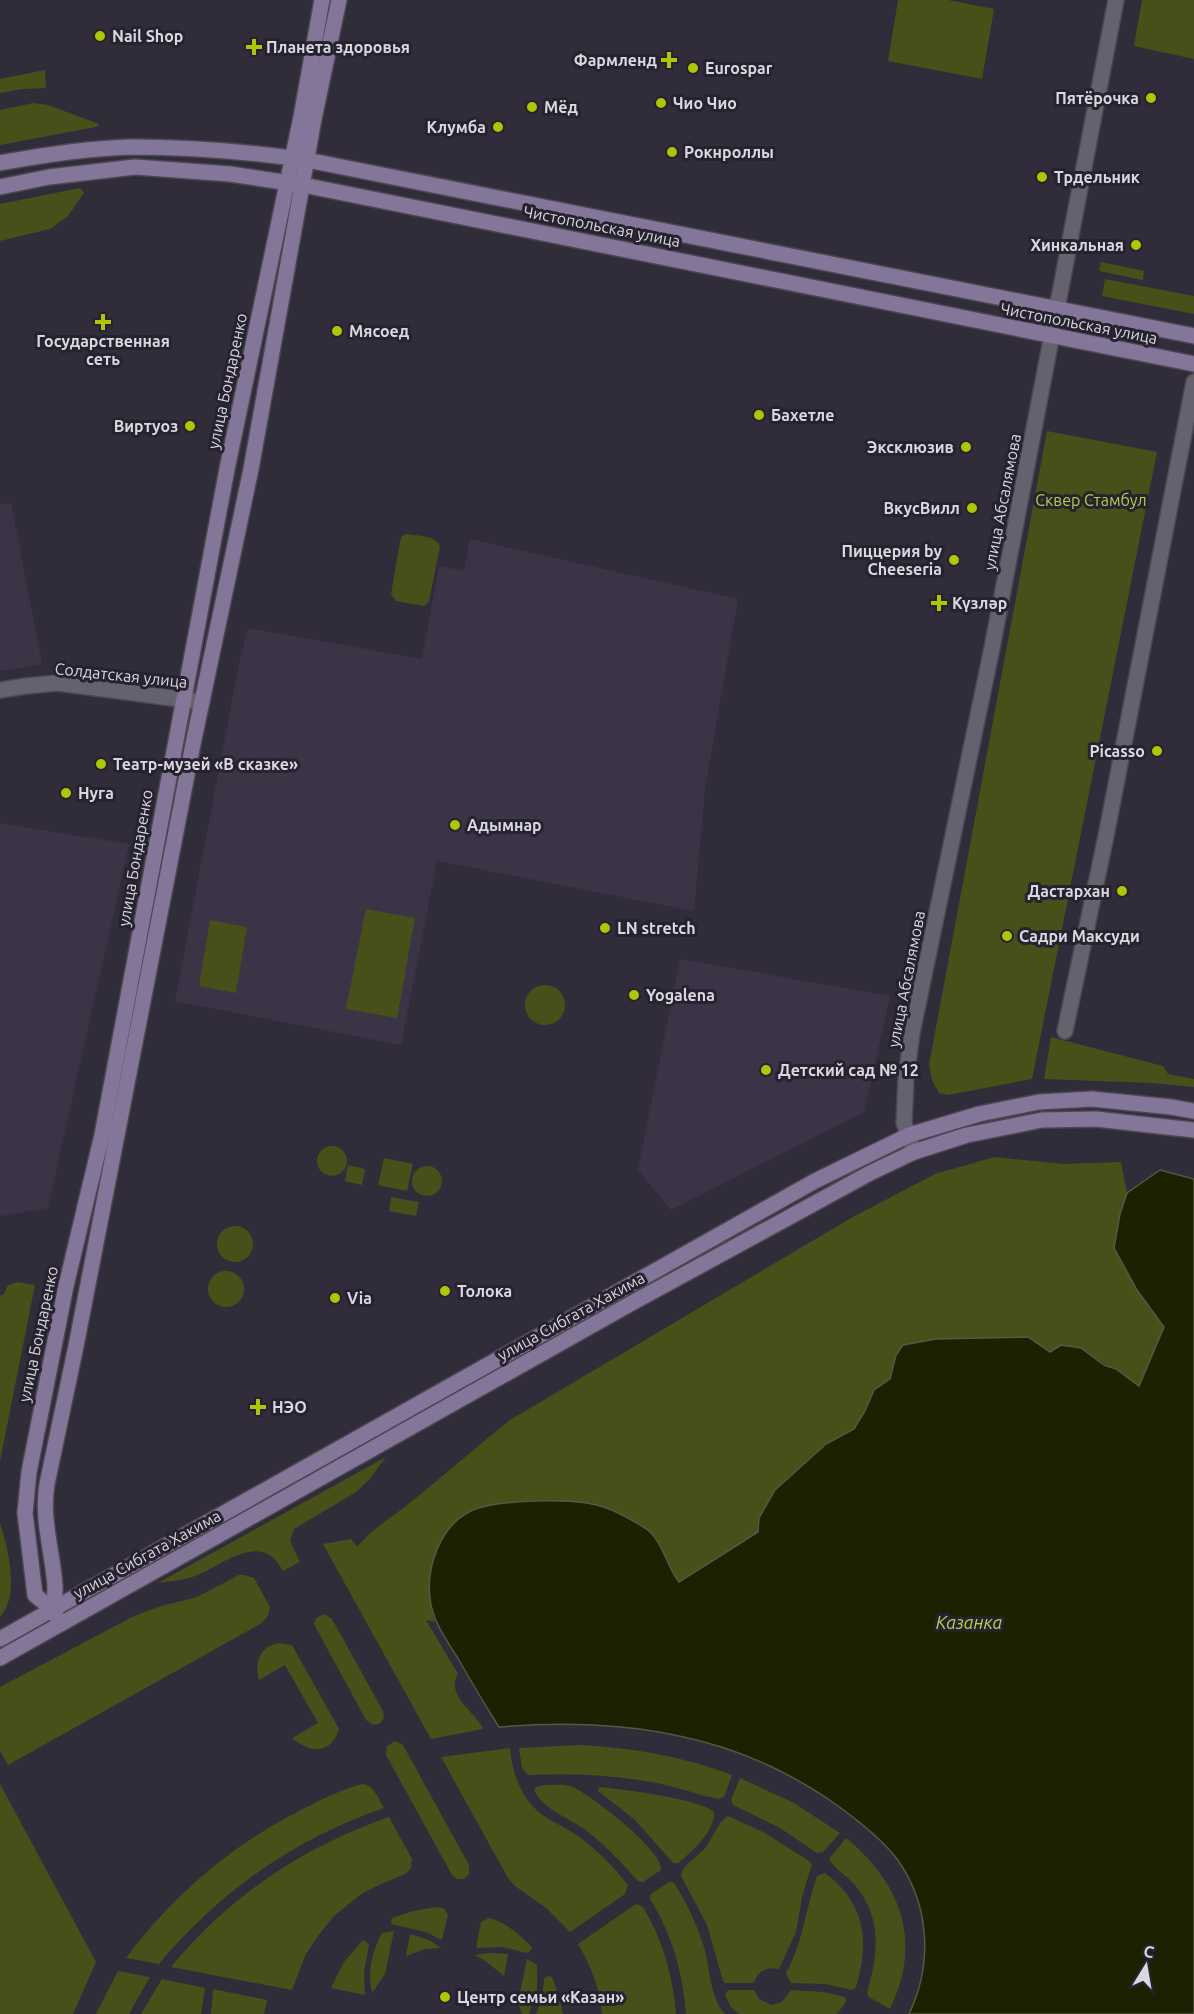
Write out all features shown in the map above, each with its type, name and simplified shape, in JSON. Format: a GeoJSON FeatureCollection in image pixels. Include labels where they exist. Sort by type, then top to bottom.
{"type":"FeatureCollection","features":[{"type":"Feature","properties":{"kind":"main road","name":"улица Бондаренко"},"geometry":{"type":"LineString","coordinates":[[57,1616],[46,1532],[47,1484],[202,702],[251,469],[303,185],[300,159],[322,0]]}},
{"type":"Feature","properties":{"kind":"main road","name":"улица Бондаренко"},"geometry":{"type":"LineString","coordinates":[[57,1616],[35,1595],[25,1513],[29,1472],[66,1286],[102,1134],[230,458],[287,182],[300,159],[339,0]]}},
{"type":"Feature","properties":{"kind":"main road","name":"Чистопольская улица"},"geometry":{"type":"LineString","coordinates":[[0,164],[46,155],[131,147],[242,152],[300,159],[1194,336]]}},
{"type":"Feature","properties":{"kind":"main road","name":"Чистопольская улица"},"geometry":{"type":"LineString","coordinates":[[0,187],[49,177],[135,167],[230,174],[287,182],[1194,364]]}},
{"type":"Feature","properties":{"kind":"main road","name":"улица Сибгата Хакима"},"geometry":{"type":"LineString","coordinates":[[0,1658],[57,1616],[815,1181],[909,1136],[979,1114],[1039,1102],[1092,1100],[1194,1111]]}},
{"type":"Feature","properties":{"kind":"main road","name":"улица Сибгата Хакима"},"geometry":{"type":"LineString","coordinates":[[0,1639],[57,1616],[870,1173],[914,1152],[967,1134],[1042,1120],[1096,1119],[1194,1130]]}},
{"type":"Feature","properties":{"kind":"street","name":"улица Абсалямова"},"geometry":{"type":"LineString","coordinates":[[914,1152],[904,1123],[906,1077],[912,1033],[992,648],[1058,310],[1114,0]]}},
{"type":"Feature","properties":{"kind":"street"},"geometry":{"type":"LineString","coordinates":[[1065,1031],[1106,836],[1194,382]]}},
{"type":"Feature","properties":{"kind":"street","name":"Солдатская улица"},"geometry":{"type":"LineString","coordinates":[[0,690],[57,683],[202,702]]}},
{"type":"Feature","properties":{"kind":"shaded area"},"geometry":{"type":"Polygon","coordinates":[[[11,503],[42,664],[0,671],[0,505],[11,503]]]}},
{"type":"Feature","properties":{"kind":"shaded area","name":"Адымнар"},"geometry":{"type":"Polygon","coordinates":[[[470,539],[738,599],[705,789],[694,911],[437,861],[401,1045],[175,1001],[239,664],[248,628],[422,659],[439,566],[464,571],[470,539]]]}},
{"type":"Feature","properties":{"kind":"shaded area"},"geometry":{"type":"Polygon","coordinates":[[[0,823],[129,844],[48,1208],[0,1216],[0,823]]]}},
{"type":"Feature","properties":{"kind":"shaded area","name":"Детский сад № 12"},"geometry":{"type":"Polygon","coordinates":[[[680,959],[890,996],[864,1112],[671,1210],[638,1170],[680,959]]]}},
{"type":"Feature","properties":{"kind":"green space"},"geometry":{"type":"Polygon","coordinates":[[[898,0],[948,0],[994,9],[982,79],[888,61],[898,0]]]}},
{"type":"Feature","properties":{"kind":"green space"},"geometry":{"type":"Polygon","coordinates":[[[1142,0],[1194,0],[1194,59],[1134,46],[1142,0]]]}},
{"type":"Feature","properties":{"kind":"green space"},"geometry":{"type":"Polygon","coordinates":[[[45,70],[46,88],[0,93],[0,79],[45,70]]]}},
{"type":"Feature","properties":{"kind":"green space"},"geometry":{"type":"Polygon","coordinates":[[[33,103],[48,105],[99,124],[96,127],[0,145],[0,110],[33,103]]]}},
{"type":"Feature","properties":{"kind":"green space"},"geometry":{"type":"Polygon","coordinates":[[[80,188],[84,193],[68,216],[50,229],[0,241],[0,204],[80,188]]]}},
{"type":"Feature","properties":{"kind":"green space"},"geometry":{"type":"Polygon","coordinates":[[[1101,262],[1144,271],[1143,280],[1099,271],[1101,262]]]}},
{"type":"Feature","properties":{"kind":"green space"},"geometry":{"type":"Polygon","coordinates":[[[1105,279],[1194,296],[1194,314],[1102,296],[1105,279]]]}},
{"type":"Feature","properties":{"kind":"green space","name":"Сквер Стамбул"},"geometry":{"type":"Polygon","coordinates":[[[1047,431],[1157,452],[1032,1079],[948,1095],[939,1093],[932,1080],[929,1065],[1047,431]]]}},
{"type":"Feature","properties":{"kind":"green space"},"geometry":{"type":"Polygon","coordinates":[[[407,534],[430,538],[438,542],[440,546],[429,601],[424,606],[396,601],[391,594],[400,541],[402,536],[407,534]]]}},
{"type":"Feature","properties":{"kind":"green space"},"geometry":{"type":"Polygon","coordinates":[[[366,909],[415,918],[397,1018],[346,1009],[366,909]]]}},
{"type":"Feature","properties":{"kind":"green space"},"geometry":{"type":"Polygon","coordinates":[[[210,920],[247,927],[236,993],[199,986],[210,920]]]}},
{"type":"Feature","properties":{"kind":"green space"},"geometry":{"type":"Polygon","coordinates":[[[545,985],[559,991],[565,1005],[559,1019],[545,1025],[531,1019],[525,1005],[531,991],[545,985]]]}},
{"type":"Feature","properties":{"kind":"green space"},"geometry":{"type":"Polygon","coordinates":[[[1051,1037],[1163,1066],[1168,1074],[1194,1079],[1194,1087],[1044,1079],[1051,1037]]]}},
{"type":"Feature","properties":{"kind":"green space"},"geometry":{"type":"Polygon","coordinates":[[[332,1146],[342,1151],[347,1161],[342,1171],[332,1176],[322,1171],[317,1161],[322,1151],[332,1146]]]}},
{"type":"Feature","properties":{"kind":"green space"},"geometry":{"type":"Polygon","coordinates":[[[994,1157],[1064,1164],[1121,1162],[1127,1193],[1120,1214],[1114,1248],[1137,1290],[1164,1327],[1139,1386],[1081,1348],[1050,1353],[1028,1337],[985,1339],[896,1355],[890,1379],[874,1390],[854,1429],[826,1444],[775,1490],[759,1518],[758,1532],[678,1582],[670,1571],[655,1537],[609,1509],[589,1503],[438,1547],[432,1566],[430,1584],[435,1622],[426,1620],[458,1674],[455,1689],[458,1697],[483,1729],[431,1739],[323,1544],[351,1539],[357,1547],[374,1530],[510,1420],[851,1218],[935,1174],[994,1157]]]}},
{"type":"Feature","properties":{"kind":"green space"},"geometry":{"type":"Polygon","coordinates":[[[384,1158],[413,1164],[407,1191],[378,1185],[384,1158]]]}},
{"type":"Feature","properties":{"kind":"green space"},"geometry":{"type":"Polygon","coordinates":[[[348,1165],[365,1169],[362,1185],[345,1181],[348,1165]]]}},
{"type":"Feature","properties":{"kind":"green space"},"geometry":{"type":"Polygon","coordinates":[[[427,1166],[437,1171],[442,1181],[437,1191],[427,1196],[417,1191],[412,1181],[417,1171],[427,1166]]]}},
{"type":"Feature","properties":{"kind":"green space"},"geometry":{"type":"Polygon","coordinates":[[[391,1197],[419,1202],[416,1216],[389,1211],[391,1197]]]}},
{"type":"Feature","properties":{"kind":"green space"},"geometry":{"type":"Polygon","coordinates":[[[235,1226],[248,1231],[253,1244],[248,1257],[235,1262],[222,1257],[217,1244],[222,1231],[235,1226]]]}},
{"type":"Feature","properties":{"kind":"green space"},"geometry":{"type":"Polygon","coordinates":[[[226,1271],[239,1276],[244,1289],[239,1302],[226,1307],[213,1302],[208,1289],[213,1276],[226,1271]]]}},
{"type":"Feature","properties":{"kind":"green space"},"geometry":{"type":"Polygon","coordinates":[[[18,1282],[35,1285],[0,1461],[0,1295],[3,1295],[8,1285],[18,1282]]]}},
{"type":"Feature","properties":{"kind":"green space"},"geometry":{"type":"Polygon","coordinates":[[[386,1457],[369,1480],[356,1492],[294,1529],[290,1541],[300,1562],[283,1571],[275,1559],[265,1553],[255,1551],[233,1557],[195,1576],[158,1583],[386,1457]]]}},
{"type":"Feature","properties":{"kind":"green space"},"geometry":{"type":"Polygon","coordinates":[[[0,1523],[9,1558],[11,1585],[10,1597],[0,1617],[0,1523]]]}},
{"type":"Feature","properties":{"kind":"green space"},"geometry":{"type":"Polygon","coordinates":[[[239,1575],[254,1578],[270,1607],[268,1616],[262,1623],[8,1765],[0,1751],[0,1687],[134,1616],[197,1597],[239,1575]]]}},
{"type":"Feature","properties":{"kind":"green space"},"geometry":{"type":"Polygon","coordinates":[[[324,1614],[332,1619],[383,1711],[384,1718],[379,1724],[373,1725],[366,1720],[316,1628],[314,1623],[316,1618],[324,1614]]]}},
{"type":"Feature","properties":{"kind":"green space"},"geometry":{"type":"Polygon","coordinates":[[[279,1643],[292,1645],[339,1729],[331,1743],[325,1747],[312,1749],[292,1738],[318,1723],[285,1665],[259,1680],[257,1667],[260,1656],[267,1648],[279,1643]]]}},
{"type":"Feature","properties":{"kind":"green space"},"geometry":{"type":"Polygon","coordinates":[[[395,1741],[403,1745],[469,1865],[469,1874],[464,1879],[457,1879],[452,1875],[386,1755],[387,1746],[395,1741]]]}},
{"type":"Feature","properties":{"kind":"green space"},"geometry":{"type":"Polygon","coordinates":[[[579,1745],[657,1754],[714,1768],[732,1775],[724,1797],[719,1799],[641,1780],[592,1775],[528,1775],[522,1768],[519,1748],[579,1745]]]}},
{"type":"Feature","properties":{"kind":"green space"},"geometry":{"type":"Polygon","coordinates":[[[510,1748],[519,1784],[534,1808],[585,1841],[628,1885],[625,1894],[570,1932],[546,1908],[515,1886],[508,1878],[441,1757],[510,1748]]]}},
{"type":"Feature","properties":{"kind":"green space"},"geometry":{"type":"Polygon","coordinates":[[[740,1778],[794,1803],[840,1833],[823,1852],[817,1853],[780,1828],[733,1805],[731,1800],[740,1778]]]}},
{"type":"Feature","properties":{"kind":"green space"},"geometry":{"type":"Polygon","coordinates":[[[0,1784],[96,1962],[73,2014],[0,2014],[0,1784]]]}},
{"type":"Feature","properties":{"kind":"green space"},"geometry":{"type":"Polygon","coordinates":[[[362,1784],[373,1789],[384,1808],[319,1835],[261,1870],[207,1913],[159,1964],[126,1958],[164,1912],[185,1891],[231,1853],[281,1821],[327,1797],[362,1784]]]}},
{"type":"Feature","properties":{"kind":"green space"},"geometry":{"type":"Polygon","coordinates":[[[545,1785],[573,1787],[595,1801],[651,1850],[659,1861],[661,1870],[643,1882],[638,1881],[594,1837],[538,1797],[534,1790],[545,1785]]]}},
{"type":"Feature","properties":{"kind":"green space"},"geometry":{"type":"Polygon","coordinates":[[[599,1787],[660,1795],[694,1803],[714,1812],[714,1819],[696,1847],[678,1863],[673,1863],[635,1820],[598,1791],[599,1787]]]}},
{"type":"Feature","properties":{"kind":"green space"},"geometry":{"type":"Polygon","coordinates":[[[728,1816],[763,1832],[812,1864],[802,1897],[796,1932],[779,1969],[764,1970],[754,1983],[725,1983],[723,1981],[707,1925],[681,1876],[684,1868],[706,1847],[718,1826],[728,1816]]]}},
{"type":"Feature","properties":{"kind":"green space"},"geometry":{"type":"Polygon","coordinates":[[[389,1817],[412,1859],[411,1868],[405,1874],[361,1894],[333,1917],[305,1956],[292,1990],[171,1967],[217,1918],[270,1877],[327,1843],[389,1817]]]}},
{"type":"Feature","properties":{"kind":"green space"},"geometry":{"type":"Polygon","coordinates":[[[846,1838],[881,1874],[893,1894],[901,1915],[905,1937],[905,1960],[900,1984],[890,2009],[869,1997],[867,1993],[874,1965],[876,1938],[870,1911],[855,1885],[829,1859],[846,1838]]]}},
{"type":"Feature","properties":{"kind":"green space"},"geometry":{"type":"Polygon","coordinates":[[[825,1873],[849,1897],[861,1924],[863,1954],[856,1987],[852,1990],[825,1984],[791,1983],[786,1973],[801,1937],[817,1876],[825,1873]]]}},
{"type":"Feature","properties":{"kind":"green space"},"geometry":{"type":"Polygon","coordinates":[[[669,1882],[674,1883],[695,1922],[704,1947],[713,1991],[725,2014],[686,2014],[675,1954],[658,1912],[650,1899],[651,1894],[669,1882]]]}},
{"type":"Feature","properties":{"kind":"green space"},"geometry":{"type":"Polygon","coordinates":[[[636,1904],[643,1907],[661,1945],[670,1972],[676,2014],[602,2014],[594,1978],[578,1944],[636,1904]]]}},
{"type":"Feature","properties":{"kind":"green space"},"geometry":{"type":"Polygon","coordinates":[[[436,1907],[443,1908],[448,1914],[442,1940],[426,1932],[391,1924],[392,1918],[436,1907]]]}},
{"type":"Feature","properties":{"kind":"green space"},"geometry":{"type":"Polygon","coordinates":[[[489,1918],[523,1938],[532,1947],[531,1950],[527,1953],[502,1947],[476,1948],[481,1922],[489,1918]]]}},
{"type":"Feature","properties":{"kind":"green space"},"geometry":{"type":"Polygon","coordinates":[[[394,1931],[385,1974],[372,1993],[370,1970],[376,1947],[382,1933],[394,1931]]]}},
{"type":"Feature","properties":{"kind":"green space"},"geometry":{"type":"Polygon","coordinates":[[[410,1934],[429,1940],[441,1948],[425,1949],[406,1956],[410,1934]]]}},
{"type":"Feature","properties":{"kind":"green space"},"geometry":{"type":"Polygon","coordinates":[[[363,1940],[369,1944],[364,1972],[365,1995],[331,1988],[344,1962],[363,1940]]]}},
{"type":"Feature","properties":{"kind":"green space"},"geometry":{"type":"Polygon","coordinates":[[[508,1954],[504,1976],[475,1955],[508,1954]]]}},
{"type":"Feature","properties":{"kind":"green space"},"geometry":{"type":"Polygon","coordinates":[[[527,1959],[537,1965],[537,1989],[529,2014],[522,2014],[518,2002],[527,1959]]]}},
{"type":"Feature","properties":{"kind":"green space"},"geometry":{"type":"Polygon","coordinates":[[[118,1971],[150,1977],[129,2014],[96,2014],[118,1971]]]}},
{"type":"Feature","properties":{"kind":"green space"},"geometry":{"type":"Polygon","coordinates":[[[547,1976],[552,1977],[563,2014],[536,2014],[542,1998],[544,1979],[547,1976]]]}},
{"type":"Feature","properties":{"kind":"green space"},"geometry":{"type":"Polygon","coordinates":[[[162,1979],[205,1988],[201,2014],[141,2014],[162,1979]]]}},
{"type":"Feature","properties":{"kind":"green space"},"geometry":{"type":"Polygon","coordinates":[[[213,1989],[267,2000],[264,2014],[211,2014],[213,1989]]]}},
{"type":"Feature","properties":{"kind":"green space"},"geometry":{"type":"Polygon","coordinates":[[[728,1990],[754,1990],[759,1999],[772,2005],[782,2002],[791,1990],[824,1992],[845,1997],[846,2002],[837,2014],[739,2014],[731,2007],[725,1995],[728,1990]]]}},
{"type":"Feature","properties":{"kind":"water","name":"Казанка"},"geometry":{"type":"Polygon","coordinates":[[[1160,1170],[1194,1179],[1194,2014],[909,2014],[922,1975],[924,1935],[922,1915],[908,1877],[897,1859],[882,1842],[854,1818],[793,1778],[749,1757],[703,1742],[657,1732],[612,1726],[544,1724],[499,1727],[434,1616],[429,1587],[433,1561],[450,1527],[469,1512],[496,1504],[514,1502],[588,1503],[623,1516],[651,1533],[679,1582],[758,1532],[759,1518],[775,1490],[826,1444],[854,1429],[874,1390],[890,1379],[896,1355],[903,1345],[936,1339],[1028,1337],[1050,1352],[1061,1345],[1081,1348],[1139,1386],[1164,1327],[1137,1290],[1114,1248],[1120,1214],[1127,1193],[1160,1170]]]}},
{"type":"Feature","properties":{"kind":"place","name":"Nail Shop"},"geometry":{"type":"Point","coordinates":[100,36]}},
{"type":"Feature","properties":{"kind":"place","name":"Планета здоровья"},"geometry":{"type":"Point","coordinates":[254,47]}},
{"type":"Feature","properties":{"kind":"place","name":"Фармленд"},"geometry":{"type":"Point","coordinates":[669,60]}},
{"type":"Feature","properties":{"kind":"place","name":"Eurospar"},"geometry":{"type":"Point","coordinates":[693,68]}},
{"type":"Feature","properties":{"kind":"place","name":"Пятёрочка"},"geometry":{"type":"Point","coordinates":[1151,98]}},
{"type":"Feature","properties":{"kind":"place","name":"Чио Чио"},"geometry":{"type":"Point","coordinates":[661,103]}},
{"type":"Feature","properties":{"kind":"place","name":"Мёд"},"geometry":{"type":"Point","coordinates":[532,107]}},
{"type":"Feature","properties":{"kind":"place","name":"Клумба"},"geometry":{"type":"Point","coordinates":[498,127]}},
{"type":"Feature","properties":{"kind":"place","name":"Рокнроллы"},"geometry":{"type":"Point","coordinates":[672,152]}},
{"type":"Feature","properties":{"kind":"place","name":"Трдельник"},"geometry":{"type":"Point","coordinates":[1042,177]}},
{"type":"Feature","properties":{"kind":"place","name":"Хинкальная"},"geometry":{"type":"Point","coordinates":[1136,245]}},
{"type":"Feature","properties":{"kind":"place","name":"Государственная сеть"},"geometry":{"type":"Point","coordinates":[103,322]}},
{"type":"Feature","properties":{"kind":"place","name":"Мясоед"},"geometry":{"type":"Point","coordinates":[337,331]}},
{"type":"Feature","properties":{"kind":"place","name":"Бахетле"},"geometry":{"type":"Point","coordinates":[759,415]}},
{"type":"Feature","properties":{"kind":"place","name":"Виртуоз"},"geometry":{"type":"Point","coordinates":[190,426]}},
{"type":"Feature","properties":{"kind":"place","name":"Эксклюзив"},"geometry":{"type":"Point","coordinates":[966,447]}},
{"type":"Feature","properties":{"kind":"place","name":"ВкусВилл"},"geometry":{"type":"Point","coordinates":[972,508]}},
{"type":"Feature","properties":{"kind":"place","name":"Пиццерия by Cheeseria"},"geometry":{"type":"Point","coordinates":[954,560]}},
{"type":"Feature","properties":{"kind":"place","name":"Күзләр"},"geometry":{"type":"Point","coordinates":[939,603]}},
{"type":"Feature","properties":{"kind":"place","name":"Picasso"},"geometry":{"type":"Point","coordinates":[1157,751]}},
{"type":"Feature","properties":{"kind":"place","name":"Театр-музей «В сказке»"},"geometry":{"type":"Point","coordinates":[101,764]}},
{"type":"Feature","properties":{"kind":"place","name":"Нуга"},"geometry":{"type":"Point","coordinates":[66,793]}},
{"type":"Feature","properties":{"kind":"place","name":"Адымнар"},"geometry":{"type":"Point","coordinates":[455,825]}},
{"type":"Feature","properties":{"kind":"place","name":"Дастархан"},"geometry":{"type":"Point","coordinates":[1122,891]}},
{"type":"Feature","properties":{"kind":"place","name":"LN stretch"},"geometry":{"type":"Point","coordinates":[605,928]}},
{"type":"Feature","properties":{"kind":"place","name":"Садри Максуди"},"geometry":{"type":"Point","coordinates":[1007,936]}},
{"type":"Feature","properties":{"kind":"place","name":"Yogalena"},"geometry":{"type":"Point","coordinates":[634,995]}},
{"type":"Feature","properties":{"kind":"place","name":"Детский сад № 12"},"geometry":{"type":"Point","coordinates":[766,1070]}},
{"type":"Feature","properties":{"kind":"place","name":"Толока"},"geometry":{"type":"Point","coordinates":[445,1291]}},
{"type":"Feature","properties":{"kind":"place","name":"Via"},"geometry":{"type":"Point","coordinates":[335,1298]}},
{"type":"Feature","properties":{"kind":"place","name":"НЭО"},"geometry":{"type":"Point","coordinates":[258,1407]}},
{"type":"Feature","properties":{"kind":"place","name":"Центр семьи «Казан»"},"geometry":{"type":"Point","coordinates":[445,1997]}}]}
